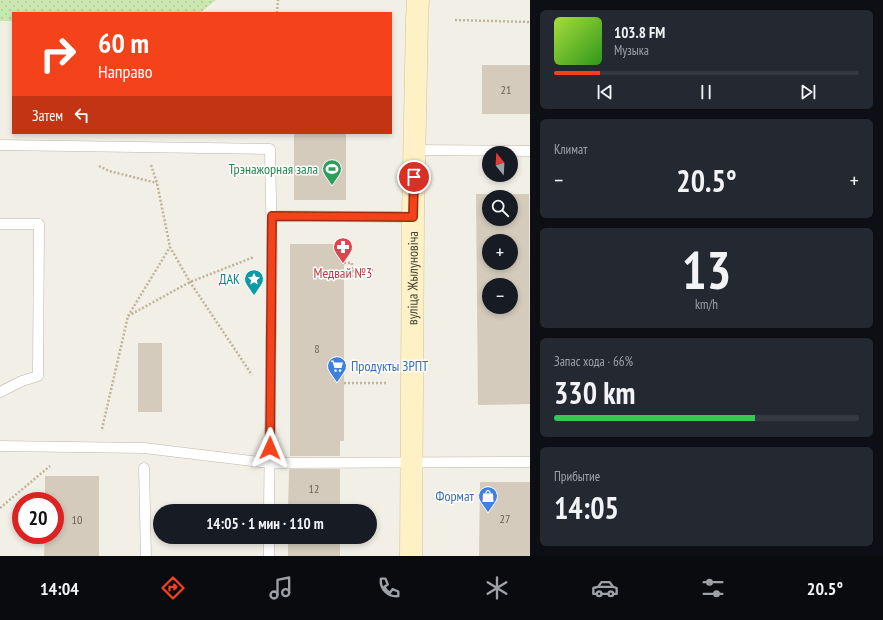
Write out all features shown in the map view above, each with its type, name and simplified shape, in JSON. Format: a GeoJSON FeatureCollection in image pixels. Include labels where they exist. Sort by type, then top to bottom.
{"type":"FeatureCollection","features":[{"type":"Feature","properties":{"kind":"main road","name":"вуліца Жылуновіча"},"geometry":{"type":"LineString","coordinates":[[411,556],[413,217],[418,0]]}},
{"type":"Feature","properties":{"kind":"lane"},"geometry":{"type":"LineString","coordinates":[[0,145],[270,149],[272,250],[269,504]]}},
{"type":"Feature","properties":{"kind":"lane"},"geometry":{"type":"LineString","coordinates":[[415,150],[530,151]]}},
{"type":"Feature","properties":{"kind":"lane"},"geometry":{"type":"LineString","coordinates":[[272,216],[413,217]]}},
{"type":"Feature","properties":{"kind":"lane"},"geometry":{"type":"LineString","coordinates":[[0,224],[39,224],[38,376],[22,381],[0,392]]}},
{"type":"Feature","properties":{"kind":"lane"},"geometry":{"type":"LineString","coordinates":[[0,446],[144,448],[270,463],[412,464],[530,462]]}},
{"type":"Feature","properties":{"kind":"lane"},"geometry":{"type":"LineString","coordinates":[[144,468],[146,556]]}},
{"type":"Feature","properties":{"kind":"lane"},"geometry":{"type":"LineString","coordinates":[[269,544],[269,556]]}},
{"type":"Feature","properties":{"kind":"path"},"geometry":{"type":"LineString","coordinates":[[277,12],[278,0]]}},
{"type":"Feature","properties":{"kind":"path"},"geometry":{"type":"LineString","coordinates":[[455,20],[530,22]]}},
{"type":"Feature","properties":{"kind":"path"},"geometry":{"type":"LineString","coordinates":[[146,147],[157,183],[170,247],[190,282],[270,402]]}},
{"type":"Feature","properties":{"kind":"path"},"geometry":{"type":"LineString","coordinates":[[96,164],[109,171],[157,183]]}},
{"type":"Feature","properties":{"kind":"path"},"geometry":{"type":"LineString","coordinates":[[98,447],[128,316],[170,247]]}},
{"type":"Feature","properties":{"kind":"path"},"geometry":{"type":"LineString","coordinates":[[128,316],[190,282],[272,250]]}},
{"type":"Feature","properties":{"kind":"path"},"geometry":{"type":"LineString","coordinates":[[344,263],[352,263],[352,277],[344,277]]}},
{"type":"Feature","properties":{"kind":"path"},"geometry":{"type":"LineString","coordinates":[[352,271],[373,270]]}},
{"type":"Feature","properties":{"kind":"path"},"geometry":{"type":"LineString","coordinates":[[344,383],[373,382]]}},
{"type":"Feature","properties":{"kind":"path"},"geometry":{"type":"LineString","coordinates":[[0,508],[72,447]]}},
{"type":"Feature","properties":{"kind":"green space"},"geometry":{"type":"Polygon","coordinates":[[[0,0],[216,0],[201,12],[12,12],[12,21],[0,21],[0,0]]]}},
{"type":"Feature","properties":{"kind":"building"},"geometry":{"type":"Polygon","coordinates":[[[482,65],[530,65],[530,114],[482,114],[482,65]]]}},
{"type":"Feature","properties":{"kind":"building"},"geometry":{"type":"Polygon","coordinates":[[[294,134],[346,134],[346,200],[294,200],[294,134]]]}},
{"type":"Feature","properties":{"kind":"building"},"geometry":{"type":"Polygon","coordinates":[[[476,194],[482,194],[482,226],[518,226],[518,194],[529,194],[530,404],[478,405],[476,194]]]}},
{"type":"Feature","properties":{"kind":"building"},"geometry":{"type":"Polygon","coordinates":[[[290,244],[344,244],[344,441],[340,441],[340,456],[290,456],[290,244]]]}},
{"type":"Feature","properties":{"kind":"building"},"geometry":{"type":"Polygon","coordinates":[[[138,343],[162,343],[162,412],[138,412],[138,343]]]}},
{"type":"Feature","properties":{"kind":"building"},"geometry":{"type":"Polygon","coordinates":[[[290,469],[340,469],[340,504],[288,504],[290,469]]]}},
{"type":"Feature","properties":{"kind":"building"},"geometry":{"type":"Polygon","coordinates":[[[45,476],[99,476],[99,556],[44,556],[45,544],[64,544],[64,492],[45,492],[45,476]]]}},
{"type":"Feature","properties":{"kind":"building"},"geometry":{"type":"Polygon","coordinates":[[[480,482],[530,482],[530,556],[479,556],[480,482]]]}},
{"type":"Feature","properties":{"kind":"building"},"geometry":{"type":"Polygon","coordinates":[[[288,544],[340,544],[340,556],[288,556],[288,544]]]}},
{"type":"Feature","properties":{"kind":"place","name":"Трэнажорная зала"},"geometry":{"type":"Point","coordinates":[332,186]}},
{"type":"Feature","properties":{"kind":"place","name":"Медвай №3"},"geometry":{"type":"Point","coordinates":[343,264]}},
{"type":"Feature","properties":{"kind":"place","name":"ДАК"},"geometry":{"type":"Point","coordinates":[254,296]}},
{"type":"Feature","properties":{"kind":"place","name":"Продукты ЗРПТ"},"geometry":{"type":"Point","coordinates":[337,383]}},
{"type":"Feature","properties":{"kind":"place","name":"Формат"},"geometry":{"type":"Point","coordinates":[488,513]}},
{"type":"Feature","properties":{"kind":"route"},"geometry":{"type":"LineString","coordinates":[[270,448],[272,216],[413,217],[414,177]]}}]}
